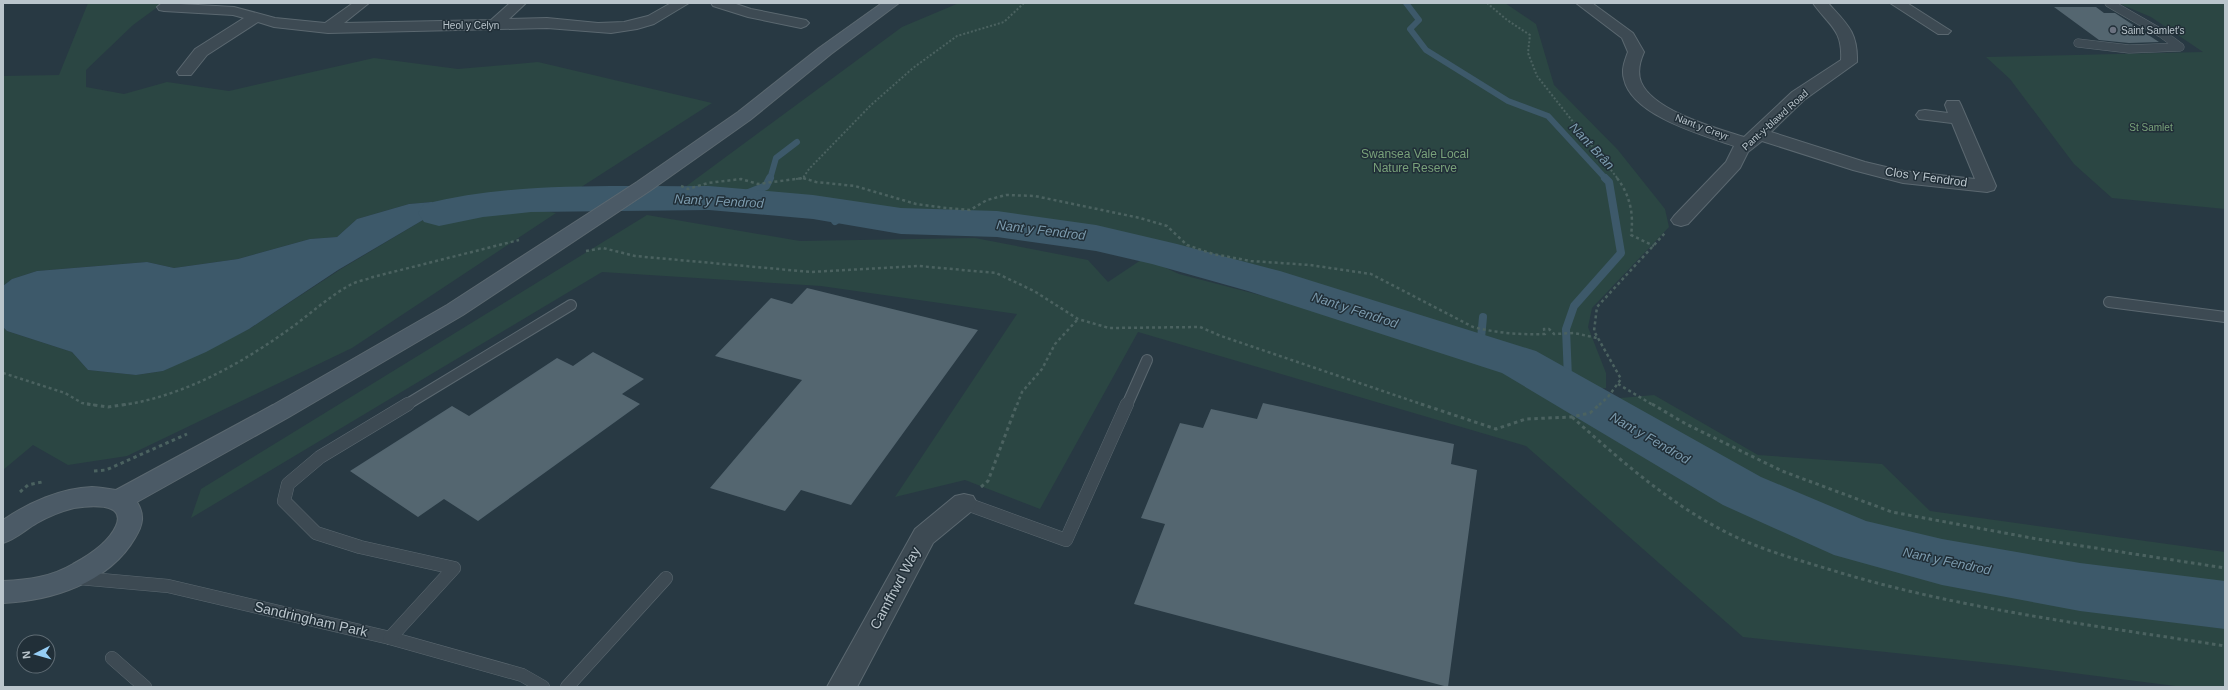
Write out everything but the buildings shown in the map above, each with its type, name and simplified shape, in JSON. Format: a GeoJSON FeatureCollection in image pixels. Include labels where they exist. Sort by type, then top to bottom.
{"type":"FeatureCollection","features":[{"type":"Feature","properties":{"kind":"main road"},"geometry":{"type":"LineString","coordinates":[[119,500],[281,410],[455,310],[644,186],[744,116],[825,51],[892,3]]}},
{"type":"Feature","properties":{"kind":"main road"},"geometry":{"type":"LineString","coordinates":[[3,533],[28,516],[68,500],[92,496],[119,500],[128,509],[130,522],[126,532],[113,549],[93,565],[72,577],[45,588],[20,592],[3,592]]}},
{"type":"Feature","properties":{"kind":"street"},"geometry":{"type":"LineString","coordinates":[[328,28],[362,3]]}},
{"type":"Feature","properties":{"kind":"street"},"geometry":{"type":"LineString","coordinates":[[494,25],[519,3]]}},
{"type":"Feature","properties":{"kind":"street","name":"Heol y Celyn"},"geometry":{"type":"LineString","coordinates":[[164,7],[234,11],[274,22],[328,28],[361,28],[421,24],[494,25],[547,23],[582,27],[620,28],[650,21],[682,3]]}},
{"type":"Feature","properties":{"kind":"street"},"geometry":{"type":"LineString","coordinates":[[718,3],[748,13],[801,23]]}},
{"type":"Feature","properties":{"kind":"street","name":"Nant y Creyr"},"geometry":{"type":"LineString","coordinates":[[1583,3],[1628,36],[1636,52],[1631,66],[1633,84],[1649,102],[1677,119],[1752,139]]}},
{"type":"Feature","properties":{"kind":"street","name":"Pant-y-blawd Road"},"geometry":{"type":"LineString","coordinates":[[1680,220],[1734,164],[1740,150],[1798,96],[1849,62],[1850,45],[1842,28],[1820,3]]}},
{"type":"Feature","properties":{"kind":"street"},"geometry":{"type":"LineString","coordinates":[[1897,3],[1943,31]]}},
{"type":"Feature","properties":{"kind":"street"},"geometry":{"type":"LineString","coordinates":[[185,72],[201,52],[256,17]]}},
{"type":"Feature","properties":{"kind":"street","name":"Clos Y Fendrod"},"geometry":{"type":"LineString","coordinates":[[1752,139],[1903,177],[1987,186],[1956,112],[1925,115]]}},
{"type":"Feature","properties":{"kind":"street","name":"Camffrwd Way"},"geometry":{"type":"LineString","coordinates":[[842,687],[924,536],[964,503]]}},
{"type":"Feature","properties":{"kind":"lane"},"geometry":{"type":"LineString","coordinates":[[2078,43],[2097,47],[2134,51],[2180,48],[2161,33],[2109,3]]}},
{"type":"Feature","properties":{"kind":"lane"},"geometry":{"type":"LineString","coordinates":[[2109,302],[2225,317]]}},
{"type":"Feature","properties":{"kind":"lane"},"geometry":{"type":"LineString","coordinates":[[390,638],[454,568],[360,547],[316,533],[284,501],[288,484],[320,457],[571,305]]}},
{"type":"Feature","properties":{"kind":"lane"},"geometry":{"type":"LineString","coordinates":[[964,503],[1066,540],[1148,360]]}},
{"type":"Feature","properties":{"kind":"lane","name":"Sandringham Park"},"geometry":{"type":"LineString","coordinates":[[72,577],[168,586],[390,638],[522,675],[544,687]]}},
{"type":"Feature","properties":{"kind":"lane"},"geometry":{"type":"LineString","coordinates":[[567,687],[666,578]]}},
{"type":"Feature","properties":{"kind":"lane"},"geometry":{"type":"LineString","coordinates":[[112,658],[145,687]]}},
{"type":"Feature","properties":{"kind":"path"},"geometry":{"type":"LineString","coordinates":[[803,178],[809,169],[871,105],[913,68],[957,36],[1004,22],[1024,3]]}},
{"type":"Feature","properties":{"kind":"path"},"geometry":{"type":"LineString","coordinates":[[1487,3],[1507,20],[1530,35],[1526,53],[1543,84],[1555,96],[1626,190],[1633,218],[1631,235],[1654,246]]}},
{"type":"Feature","properties":{"kind":"path"},"geometry":{"type":"LineString","coordinates":[[715,182],[741,179],[750,183],[772,183],[803,178],[816,182],[855,186],[916,204],[970,210],[987,200],[1006,195],[1035,196],[1140,218],[1167,226],[1188,245],[1213,254],[1251,261],[1310,265],[1371,274],[1473,327],[1506,334],[1532,335],[1545,334],[1544,330],[1549,329],[1554,334],[1574,333],[1597,338]]}},
{"type":"Feature","properties":{"kind":"path"},"geometry":{"type":"LineString","coordinates":[[3,373],[65,393],[82,403],[108,407],[141,402],[184,389],[231,366],[287,331],[350,286],[373,277],[533,237],[556,244],[573,253],[603,248],[635,256],[811,272],[919,266],[996,273],[1034,291],[1078,319],[1109,328],[1200,327],[1220,336],[1496,429],[1526,419],[1571,416],[1590,413],[1608,397],[1621,379],[1594,331],[1597,307],[1680,220]]}},
{"type":"Feature","properties":{"kind":"path"},"geometry":{"type":"LineString","coordinates":[[964,503],[988,481],[1022,392],[1042,369],[1055,344],[1078,319]]}},
{"type":"Feature","properties":{"kind":"path"},"geometry":{"type":"LineString","coordinates":[[1618,384],[1686,424],[1782,471],[1892,512],[2037,539],[2225,568]]}},
{"type":"Feature","properties":{"kind":"path"},"geometry":{"type":"LineString","coordinates":[[1571,416],[1620,459],[1702,520],[1744,542],[1848,576],[1944,600],[2110,629],[2225,646]]}},
{"type":"Feature","properties":{"kind":"path"},"geometry":{"type":"LineString","coordinates":[[93,472],[106,470],[191,432]]}},
{"type":"Feature","properties":{"kind":"path"},"geometry":{"type":"LineString","coordinates":[[18,494],[28,486],[50,480]]}},
{"type":"Feature","properties":{"kind":"green space"},"geometry":{"type":"Polygon","coordinates":[[[88,3],[163,3],[133,25],[86,70],[86,87],[124,94],[167,82],[229,91],[374,58],[458,69],[538,62],[712,103],[575,191],[456,203],[432,202],[409,204],[357,219],[337,237],[310,239],[238,259],[174,268],[147,262],[37,271],[12,279],[3,286],[3,76],[59,75],[88,3]]]}},
{"type":"Feature","properties":{"kind":"green space","name":"Swansea Vale Local Nature Reserve"},"geometry":{"type":"Polygon","coordinates":[[[959,3],[1505,3],[1536,24],[1554,85],[1618,150],[1665,209],[1669,227],[1592,308],[1588,327],[1606,373],[1606,388],[1580,391],[1518,358],[1238,270],[1134,242],[1046,226],[958,217],[897,216],[820,204],[740,196],[677,193],[902,27],[959,3]]]}},
{"type":"Feature","properties":{"kind":"green space","name":"St Samlet"},"geometry":{"type":"Polygon","coordinates":[[[2118,3],[2225,3],[2225,209],[2112,198],[2074,164],[2010,79],[1986,57],[2203,52],[2151,17],[2118,3]]]}},
{"type":"Feature","properties":{"kind":"green space"},"geometry":{"type":"Polygon","coordinates":[[[520,207],[556,213],[352,348],[127,456],[68,465],[33,445],[3,470],[3,327],[7,331],[72,352],[88,370],[136,375],[163,371],[249,329],[341,269],[423,220],[490,208],[520,207]]]}},
{"type":"Feature","properties":{"kind":"green space"},"geometry":{"type":"Polygon","coordinates":[[[647,215],[800,241],[975,238],[1088,260],[1108,282],[1144,258],[1179,274],[1439,342],[1532,375],[1576,402],[1654,395],[1758,455],[1882,464],[1930,511],[2225,552],[2225,687],[2183,687],[2010,665],[1743,637],[1526,446],[1138,332],[1040,509],[965,480],[895,497],[1017,314],[821,286],[602,272],[191,518],[201,489],[647,215]]]}},
{"type":"Feature","properties":{"kind":"water"},"geometry":{"type":"Polygon","coordinates":[[[432,202],[439,213],[423,220],[338,270],[249,329],[206,352],[163,371],[136,375],[88,370],[72,352],[7,331],[3,327],[3,286],[12,279],[37,271],[147,262],[174,268],[238,259],[310,239],[337,237],[357,219],[409,204],[432,202]]]}},
{"type":"Feature","properties":{"kind":"waterway","name":"Nant Brân"},"geometry":{"type":"LineString","coordinates":[[1406,3],[1419,20],[1410,29],[1426,50],[1508,101],[1548,116],[1606,179]]}},
{"type":"Feature","properties":{"kind":"waterway"},"geometry":{"type":"LineString","coordinates":[[770,179],[776,158],[797,142]]}},
{"type":"Feature","properties":{"kind":"waterway"},"geometry":{"type":"LineString","coordinates":[[731,200],[766,186],[770,178]]}},
{"type":"Feature","properties":{"kind":"waterway","name":"Nant Brân"},"geometry":{"type":"LineString","coordinates":[[1578,395],[1568,378],[1566,329],[1574,306],[1621,253],[1609,182],[1606,179]]}},
{"type":"Feature","properties":{"kind":"waterway","name":"Nant y Fendrod"},"geometry":{"type":"LineString","coordinates":[[439,213],[483,205],[531,200],[709,198],[813,207],[901,221],[997,224],[1096,238],[1162,253],[1264,281],[1519,362],[1742,491],[1854,540],[1942,562],[2080,587],[2225,605]]}},
{"type":"Feature","properties":{"kind":"waterway"},"geometry":{"type":"LineString","coordinates":[[835,221],[845,214]]}},
{"type":"Feature","properties":{"kind":"waterway"},"geometry":{"type":"LineString","coordinates":[[1480,349],[1483,317]]}},
{"type":"Feature","properties":{"kind":"place","name":"Saint Samlet's"},"geometry":{"type":"Point","coordinates":[2113,30]}}]}
